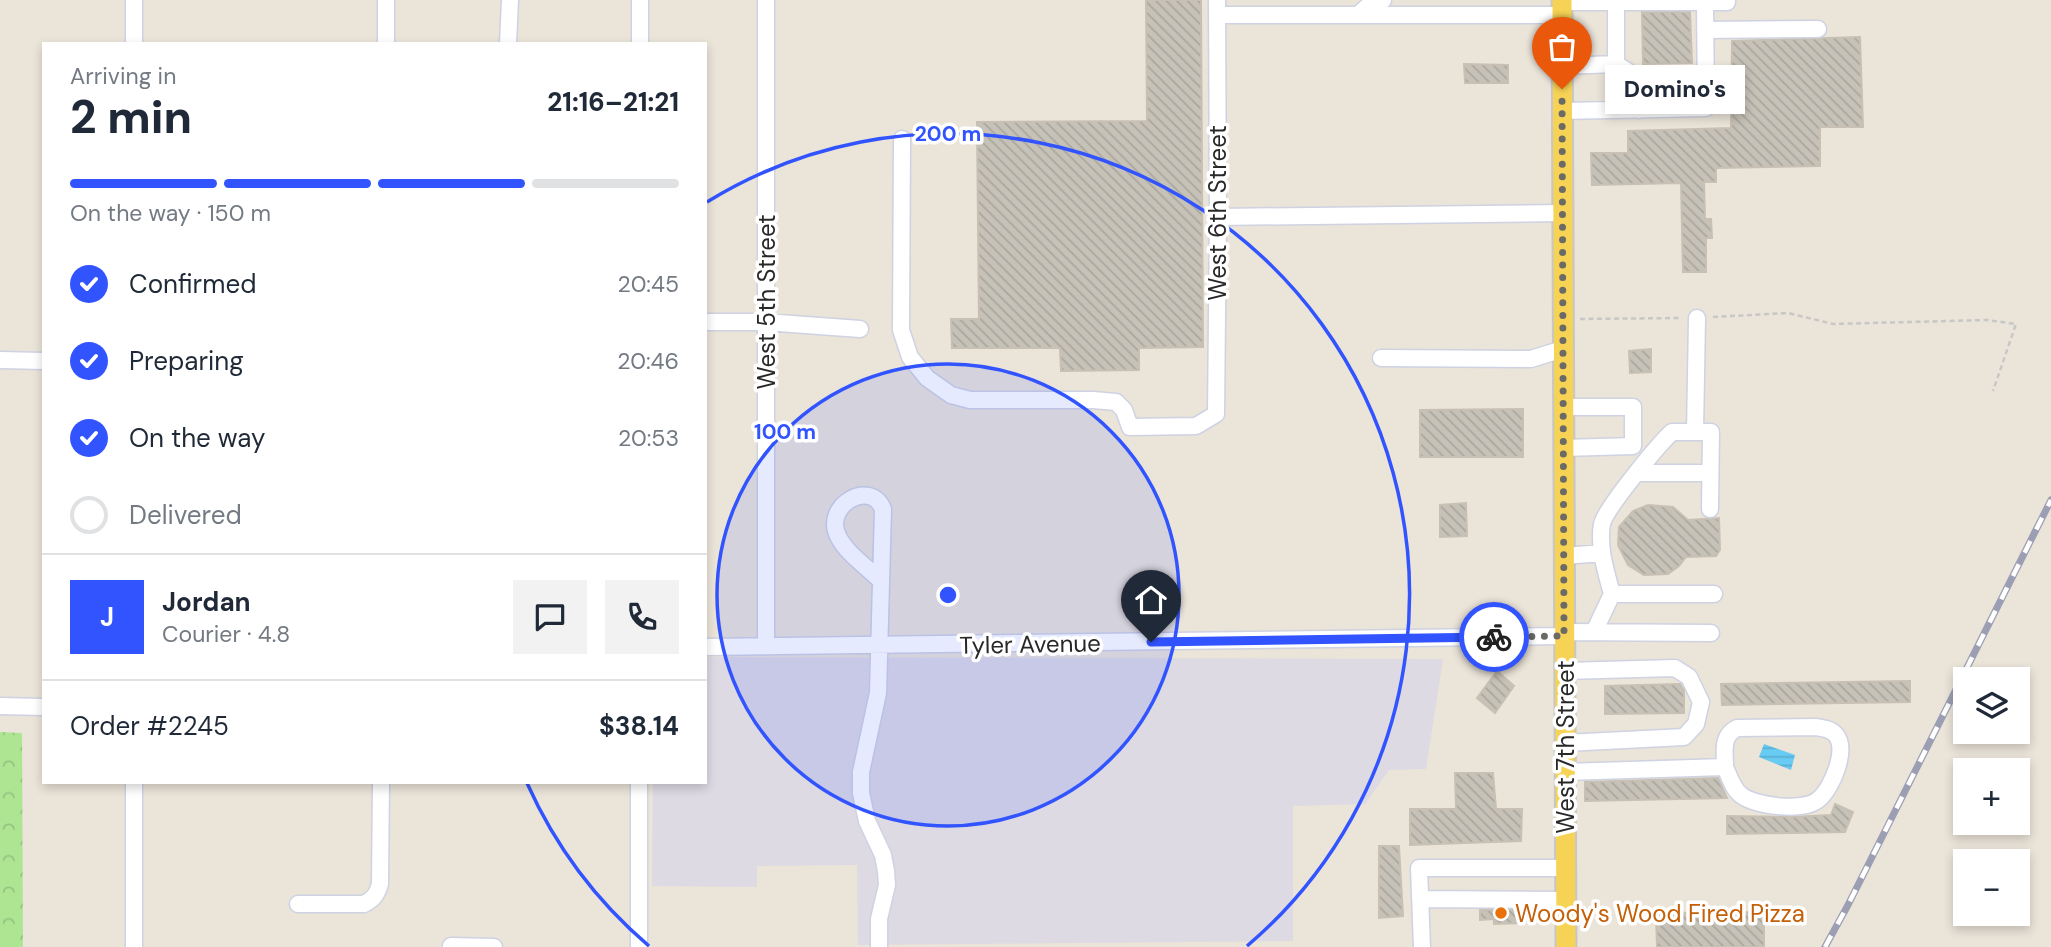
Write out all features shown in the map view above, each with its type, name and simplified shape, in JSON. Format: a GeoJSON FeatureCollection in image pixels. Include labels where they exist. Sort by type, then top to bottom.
{"type":"FeatureCollection","features":[{"type":"Feature","properties":{"kind":"main road","name":"West 7th Street"},"geometry":{"type":"LineString","coordinates":[[1562,6],[1566,947]]}},
{"type":"Feature","properties":{"kind":"street"},"geometry":{"type":"LineString","coordinates":[[134,0],[134,42]]}},
{"type":"Feature","properties":{"kind":"street"},"geometry":{"type":"LineString","coordinates":[[386,0],[386,42]]}},
{"type":"Feature","properties":{"kind":"street"},"geometry":{"type":"LineString","coordinates":[[508,42],[510,0]]}},
{"type":"Feature","properties":{"kind":"street"},"geometry":{"type":"LineString","coordinates":[[640,0],[640,42]]}},
{"type":"Feature","properties":{"kind":"street","name":"West 5th Street"},"geometry":{"type":"LineString","coordinates":[[765,646],[766,0]]}},
{"type":"Feature","properties":{"kind":"street"},"geometry":{"type":"LineString","coordinates":[[1358,15],[1368,6],[1382,0]]}},
{"type":"Feature","properties":{"kind":"street"},"geometry":{"type":"LineString","coordinates":[[1217,8],[1358,15],[1616,2],[1727,0]]}},
{"type":"Feature","properties":{"kind":"street"},"geometry":{"type":"LineString","coordinates":[[1616,2],[1616,64]]}},
{"type":"Feature","properties":{"kind":"street"},"geometry":{"type":"LineString","coordinates":[[1562,111],[1706,108],[1705,2]]}},
{"type":"Feature","properties":{"kind":"street","name":"West 6th Street"},"geometry":{"type":"LineString","coordinates":[[902,139],[901,330],[910,357],[927,378],[951,396],[970,400],[1116,402],[1124,410],[1130,426],[1196,426],[1216,414],[1217,8]]}},
{"type":"Feature","properties":{"kind":"street"},"geometry":{"type":"LineString","coordinates":[[1705,30],[1818,29]]}},
{"type":"Feature","properties":{"kind":"street"},"geometry":{"type":"LineString","coordinates":[[1562,66],[1616,64],[1637,78],[1639,110]]}},
{"type":"Feature","properties":{"kind":"street"},"geometry":{"type":"LineString","coordinates":[[1218,217],[1563,213]]}},
{"type":"Feature","properties":{"kind":"street"},"geometry":{"type":"LineString","coordinates":[[1695,432],[1697,318]]}},
{"type":"Feature","properties":{"kind":"street"},"geometry":{"type":"LineString","coordinates":[[707,322],[765,322],[860,329]]}},
{"type":"Feature","properties":{"kind":"street"},"geometry":{"type":"LineString","coordinates":[[1381,358],[1531,359],[1563,349]]}},
{"type":"Feature","properties":{"kind":"street"},"geometry":{"type":"LineString","coordinates":[[0,359],[42,361]]}},
{"type":"Feature","properties":{"kind":"street"},"geometry":{"type":"LineString","coordinates":[[1563,408],[1633,407],[1633,446]]}},
{"type":"Feature","properties":{"kind":"street"},"geometry":{"type":"LineString","coordinates":[[1594,632],[1612,594],[1602,553],[1602,522],[1637,472],[1672,432],[1711,432],[1710,509]]}},
{"type":"Feature","properties":{"kind":"street"},"geometry":{"type":"LineString","coordinates":[[1563,448],[1633,446],[1650,456]]}},
{"type":"Feature","properties":{"kind":"street"},"geometry":{"type":"LineString","coordinates":[[1637,472],[1710,473]]}},
{"type":"Feature","properties":{"kind":"street"},"geometry":{"type":"LineString","coordinates":[[878,947],[879,919],[887,885],[886,871],[883,855],[867,821],[861,793],[861,772],[878,693],[883,509],[880,501],[874,497],[850,498],[837,513],[835,527],[838,538],[880,580]]}},
{"type":"Feature","properties":{"kind":"street"},"geometry":{"type":"LineString","coordinates":[[1564,556],[1602,553]]}},
{"type":"Feature","properties":{"kind":"street"},"geometry":{"type":"LineString","coordinates":[[1612,594],[1714,594]]}},
{"type":"Feature","properties":{"kind":"street","name":"Tyler Avenue"},"geometry":{"type":"LineString","coordinates":[[707,646],[879,646],[1594,632],[1712,633]]}},
{"type":"Feature","properties":{"kind":"street"},"geometry":{"type":"LineString","coordinates":[[1564,671],[1675,667],[1689,677],[1701,702],[1696,724],[1684,737],[1565,743]]}},
{"type":"Feature","properties":{"kind":"street"},"geometry":{"type":"LineString","coordinates":[[0,706],[42,707]]}},
{"type":"Feature","properties":{"kind":"street"},"geometry":{"type":"LineString","coordinates":[[1816,727],[1836,734],[1840,746],[1837,768],[1829,789],[1817,802],[1783,807],[1758,803],[1741,795],[1725,767],[1725,740],[1728,733],[1737,728],[1816,727]]}},
{"type":"Feature","properties":{"kind":"street"},"geometry":{"type":"LineString","coordinates":[[1565,772],[1725,767]]}},
{"type":"Feature","properties":{"kind":"street"},"geometry":{"type":"LineString","coordinates":[[134,784],[134,947]]}},
{"type":"Feature","properties":{"kind":"street"},"geometry":{"type":"LineString","coordinates":[[298,904],[364,904],[377,894],[380,884],[381,784]]}},
{"type":"Feature","properties":{"kind":"street"},"geometry":{"type":"LineString","coordinates":[[639,784],[639,947]]}},
{"type":"Feature","properties":{"kind":"street"},"geometry":{"type":"LineString","coordinates":[[1422,947],[1419,868],[1565,868]]}},
{"type":"Feature","properties":{"kind":"street"},"geometry":{"type":"LineString","coordinates":[[1420,899],[1566,900]]}},
{"type":"Feature","properties":{"kind":"street"},"geometry":{"type":"LineString","coordinates":[[452,946],[494,947]]}},
{"type":"Feature","properties":{"kind":"path"},"geometry":{"type":"LineString","coordinates":[[1563,319],[1697,318],[1788,313],[1833,324],[1987,320],[2016,324],[1993,391]]}},
{"type":"Feature","properties":{"kind":"shaded area"},"geometry":{"type":"Polygon","coordinates":[[[707,657],[1443,659],[1426,769],[1389,770],[1365,804],[1293,806],[1293,941],[858,945],[857,865],[757,866],[757,887],[652,886],[653,784],[707,784],[707,657]]]}},
{"type":"Feature","properties":{"kind":"green space"},"geometry":{"type":"Polygon","coordinates":[[[0,732],[22,733],[23,947],[0,947],[0,732]]]}},
{"type":"Feature","properties":{"kind":"water"},"geometry":{"type":"Polygon","coordinates":[[[1764,744],[1795,755],[1791,770],[1759,757],[1764,744]]]}},
{"type":"Feature","properties":{"kind":"building"},"geometry":{"type":"Polygon","coordinates":[[[1146,0],[1201,0],[1203,347],[1139,348],[1139,370],[1061,371],[1060,348],[952,348],[951,319],[979,319],[977,122],[1147,121],[1146,0]]]}},
{"type":"Feature","properties":{"kind":"building"},"geometry":{"type":"Polygon","coordinates":[[[1642,12],[1690,12],[1692,63],[1643,64],[1642,12]]]}},
{"type":"Feature","properties":{"kind":"building"},"geometry":{"type":"Polygon","coordinates":[[[1860,37],[1863,127],[1820,127],[1820,166],[1716,168],[1716,182],[1704,182],[1705,219],[1711,219],[1712,238],[1706,238],[1706,272],[1683,272],[1681,183],[1592,185],[1591,153],[1628,153],[1628,131],[1731,128],[1732,41],[1860,37]]]}},
{"type":"Feature","properties":{"kind":"building"},"geometry":{"type":"Polygon","coordinates":[[[1464,64],[1508,65],[1508,83],[1465,83],[1464,64]]]}},
{"type":"Feature","properties":{"kind":"building"},"geometry":{"type":"Polygon","coordinates":[[[1651,349],[1651,372],[1630,373],[1629,351],[1651,349]]]}},
{"type":"Feature","properties":{"kind":"building"},"geometry":{"type":"Polygon","coordinates":[[[1523,409],[1523,457],[1420,457],[1420,410],[1523,409]]]}},
{"type":"Feature","properties":{"kind":"building"},"geometry":{"type":"Polygon","coordinates":[[[1466,503],[1467,536],[1440,537],[1440,505],[1466,503]]]}},
{"type":"Feature","properties":{"kind":"building"},"geometry":{"type":"Polygon","coordinates":[[[1648,505],[1673,507],[1688,520],[1719,518],[1720,550],[1716,556],[1686,557],[1668,574],[1644,575],[1628,565],[1618,545],[1619,527],[1633,511],[1648,505]]]}},
{"type":"Feature","properties":{"kind":"building"},"geometry":{"type":"Polygon","coordinates":[[[1497,671],[1514,686],[1495,713],[1477,698],[1497,671]]]}},
{"type":"Feature","properties":{"kind":"building"},"geometry":{"type":"Polygon","coordinates":[[[1910,681],[1910,702],[1722,705],[1721,684],[1910,681]]]}},
{"type":"Feature","properties":{"kind":"building"},"geometry":{"type":"Polygon","coordinates":[[[1680,684],[1684,690],[1684,713],[1605,714],[1605,686],[1680,684]]]}},
{"type":"Feature","properties":{"kind":"building"},"geometry":{"type":"Polygon","coordinates":[[[1455,773],[1493,773],[1496,809],[1522,809],[1521,841],[1410,845],[1410,809],[1456,809],[1455,773]]]}},
{"type":"Feature","properties":{"kind":"building"},"geometry":{"type":"Polygon","coordinates":[[[1718,778],[1727,798],[1585,801],[1585,782],[1718,778]]]}},
{"type":"Feature","properties":{"kind":"building"},"geometry":{"type":"Polygon","coordinates":[[[1835,804],[1853,812],[1845,832],[1727,834],[1727,816],[1831,815],[1835,804]]]}},
{"type":"Feature","properties":{"kind":"building"},"geometry":{"type":"Polygon","coordinates":[[[1379,846],[1399,846],[1403,916],[1379,918],[1379,846]]]}},
{"type":"Feature","properties":{"kind":"building","name":"Woody's Wood Fired Pizza"},"geometry":{"type":"Polygon","coordinates":[[[1480,910],[1522,910],[1522,923],[1494,924],[1494,919],[1480,920],[1480,910]]]}},
{"type":"Feature","properties":{"kind":"building"},"geometry":{"type":"Polygon","coordinates":[[[1764,912],[1764,947],[1657,947],[1656,913],[1764,912]]]}},
{"type":"Feature","properties":{"kind":"railway"},"geometry":{"type":"LineString","coordinates":[[1825,947],[2051,500]]}},
{"type":"Feature","properties":{"kind":"way so far"},"geometry":{"type":"LineString","coordinates":[[1494,637],[1564,636],[1562,89]]}},
{"type":"Feature","properties":{"kind":"place","name":"Domino's"},"geometry":{"type":"Point","coordinates":[1562,89]}},
{"type":"Feature","properties":{"kind":"place","name":"Woody's Wood Fired Pizza"},"geometry":{"type":"Point","coordinates":[1501,913]}},
{"type":"Feature","properties":{"kind":"route"},"geometry":{"type":"LineString","coordinates":[[1151,642],[1494,637]]}}]}
